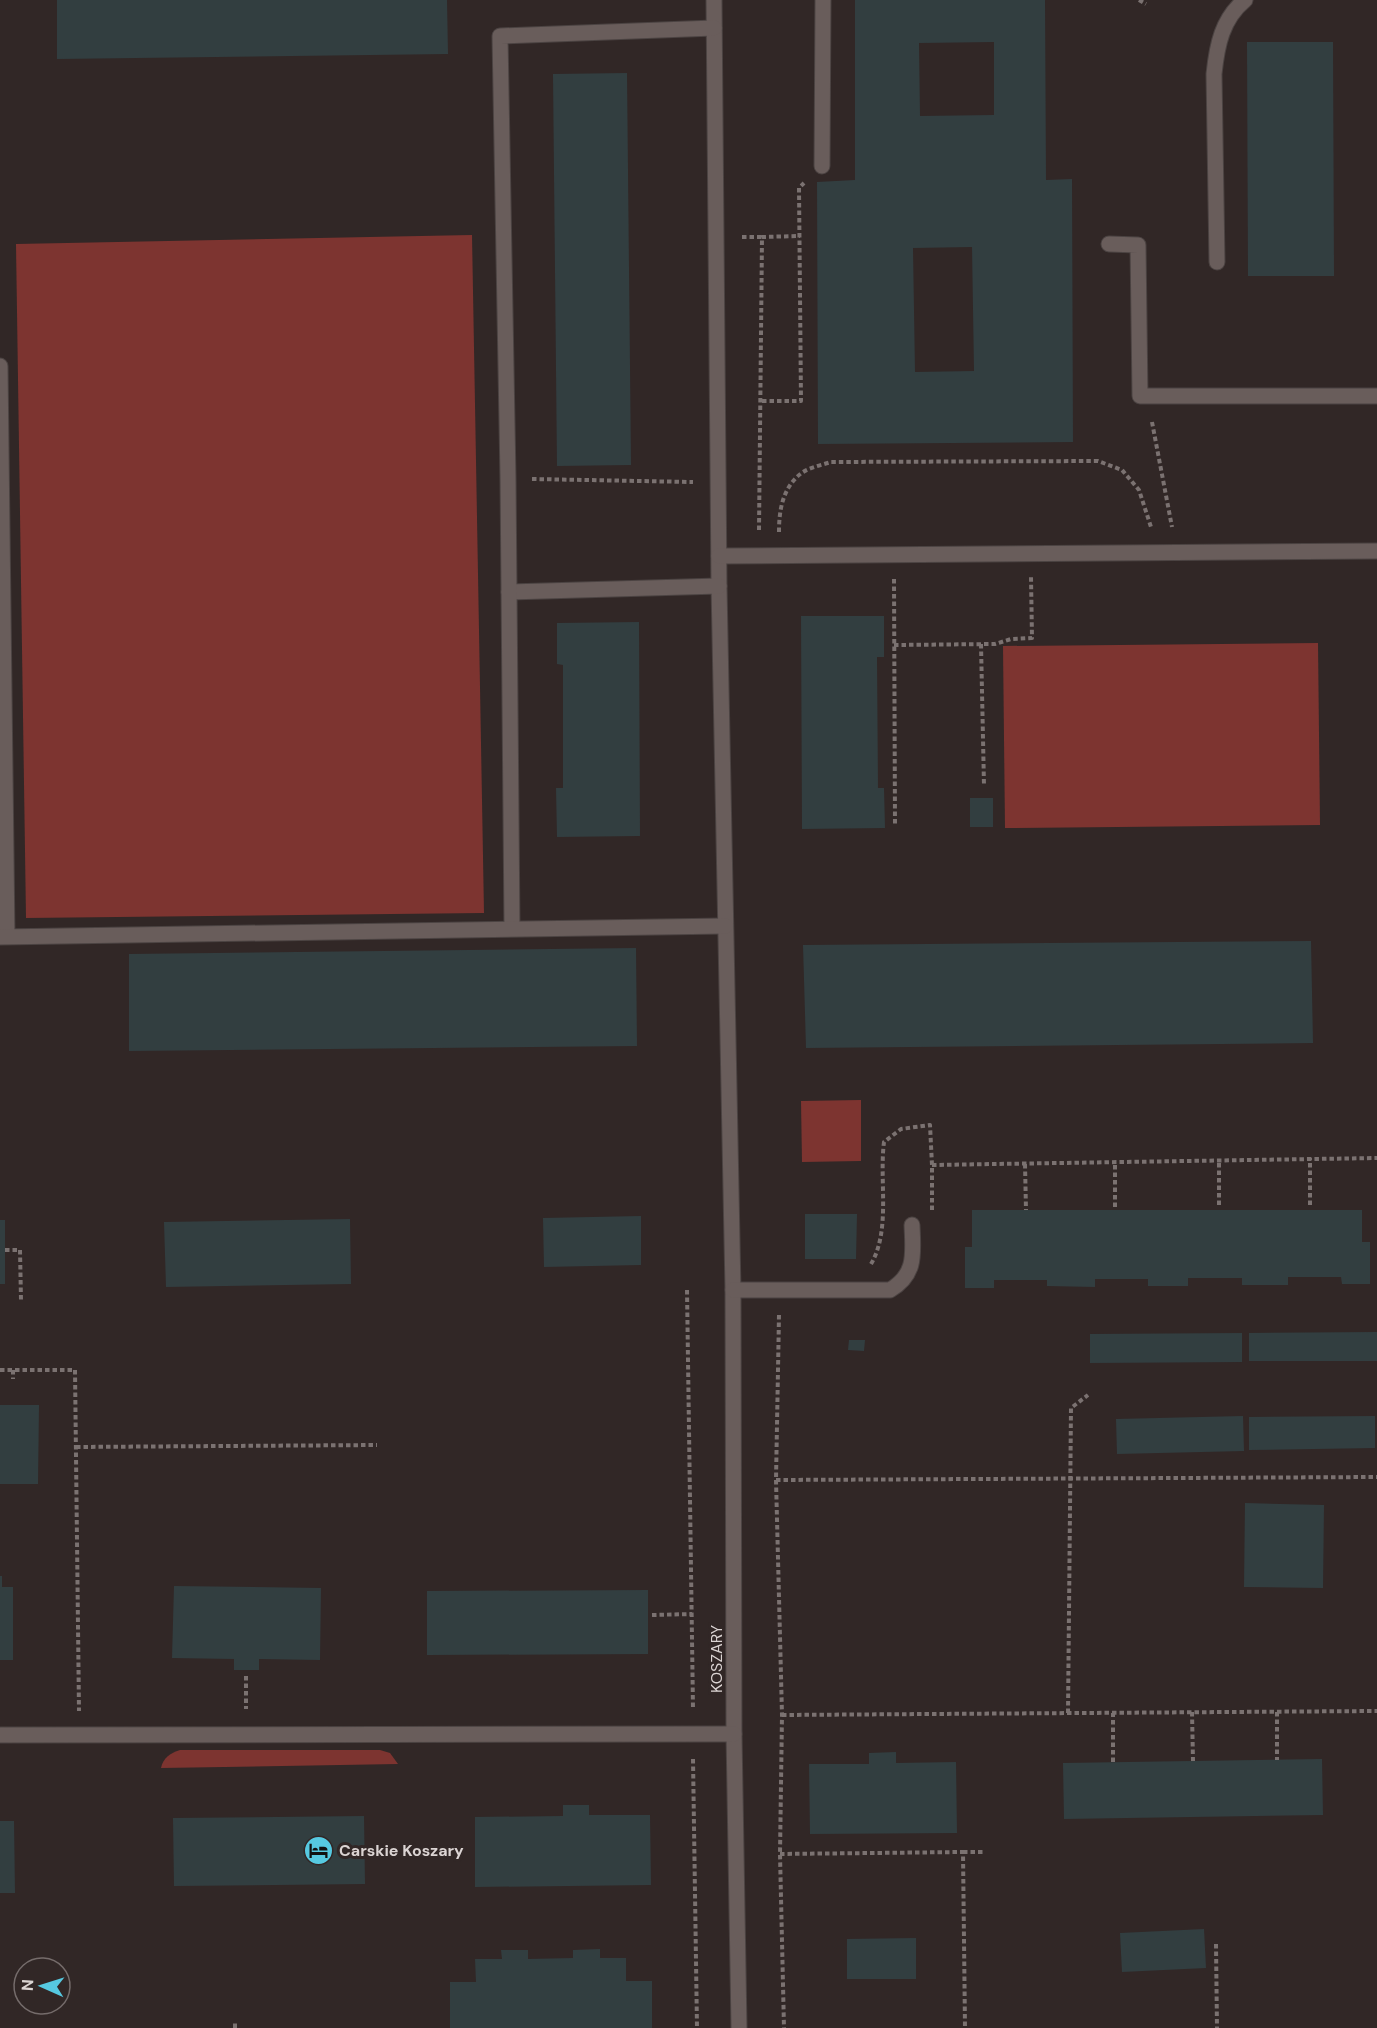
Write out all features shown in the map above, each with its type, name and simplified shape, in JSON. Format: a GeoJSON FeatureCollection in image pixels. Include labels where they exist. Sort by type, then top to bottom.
{"type":"FeatureCollection","features":[{"type":"Feature","properties":{"kind":"street","name":"KOSZARY"},"geometry":{"type":"LineString","coordinates":[[714,0],[719,586],[733,1290],[734,1734],[739,2028]]}},
{"type":"Feature","properties":{"kind":"street"},"geometry":{"type":"LineString","coordinates":[[822,166],[823,0]]}},
{"type":"Feature","properties":{"kind":"street"},"geometry":{"type":"LineString","coordinates":[[1217,262],[1214,74],[1217,45],[1227,20],[1245,0]]}},
{"type":"Feature","properties":{"kind":"street"},"geometry":{"type":"LineString","coordinates":[[512,928],[508,478],[500,36],[714,28]]}},
{"type":"Feature","properties":{"kind":"street"},"geometry":{"type":"LineString","coordinates":[[1109,244],[1138,245],[1140,396],[1377,396]]}},
{"type":"Feature","properties":{"kind":"street"},"geometry":{"type":"LineString","coordinates":[[0,366],[4,937],[725,926]]}},
{"type":"Feature","properties":{"kind":"street"},"geometry":{"type":"LineString","coordinates":[[719,556],[1377,551]]}},
{"type":"Feature","properties":{"kind":"street"},"geometry":{"type":"LineString","coordinates":[[509,592],[719,586]]}},
{"type":"Feature","properties":{"kind":"street"},"geometry":{"type":"LineString","coordinates":[[733,1290],[890,1290],[901,1283],[910,1272],[913,1254],[912,1225]]}},
{"type":"Feature","properties":{"kind":"street"},"geometry":{"type":"LineString","coordinates":[[0,1735],[734,1734]]}},
{"type":"Feature","properties":{"kind":"path"},"geometry":{"type":"LineString","coordinates":[[1139,0],[1146,4]]}},
{"type":"Feature","properties":{"kind":"path"},"geometry":{"type":"LineString","coordinates":[[761,401],[801,401],[799,188],[822,166]]}},
{"type":"Feature","properties":{"kind":"path"},"geometry":{"type":"LineString","coordinates":[[749,530],[760,530],[762,237],[800,236]]}},
{"type":"Feature","properties":{"kind":"path"},"geometry":{"type":"LineString","coordinates":[[1148,396],[1177,554]]}},
{"type":"Feature","properties":{"kind":"path"},"geometry":{"type":"LineString","coordinates":[[779,555],[779,518],[784,491],[804,472],[831,462],[1098,461],[1122,470],[1139,490],[1148,515],[1157,554]]}},
{"type":"Feature","properties":{"kind":"path"},"geometry":{"type":"LineString","coordinates":[[508,478],[718,482]]}},
{"type":"Feature","properties":{"kind":"path"},"geometry":{"type":"LineString","coordinates":[[894,554],[895,825]]}},
{"type":"Feature","properties":{"kind":"path"},"geometry":{"type":"LineString","coordinates":[[894,645],[995,644],[1011,639],[1032,638],[1031,554]]}},
{"type":"Feature","properties":{"kind":"path"},"geometry":{"type":"LineString","coordinates":[[981,644],[984,786]]}},
{"type":"Feature","properties":{"kind":"path"},"geometry":{"type":"LineString","coordinates":[[862,1266],[870,1264],[879,1250],[883,1220],[881,1164],[884,1142],[901,1129],[930,1125],[932,1211]]}},
{"type":"Feature","properties":{"kind":"path"},"geometry":{"type":"LineString","coordinates":[[1310,1158],[1310,1205]]}},
{"type":"Feature","properties":{"kind":"path"},"geometry":{"type":"LineString","coordinates":[[932,1165],[1377,1158]]}},
{"type":"Feature","properties":{"kind":"path"},"geometry":{"type":"LineString","coordinates":[[1219,1160],[1219,1205]]}},
{"type":"Feature","properties":{"kind":"path"},"geometry":{"type":"LineString","coordinates":[[1115,1162],[1115,1207]]}},
{"type":"Feature","properties":{"kind":"path"},"geometry":{"type":"LineString","coordinates":[[1025,1164],[1026,1210]]}},
{"type":"Feature","properties":{"kind":"path"},"geometry":{"type":"LineString","coordinates":[[5,1250],[20,1250],[21,1300]]}},
{"type":"Feature","properties":{"kind":"path"},"geometry":{"type":"LineString","coordinates":[[687,1290],[697,2028]]}},
{"type":"Feature","properties":{"kind":"path"},"geometry":{"type":"LineString","coordinates":[[784,2028],[780,1854],[782,1714],[776,1480],[779,1313],[790,1313]]}},
{"type":"Feature","properties":{"kind":"path"},"geometry":{"type":"LineString","coordinates":[[0,1370],[75,1370],[79,1717]]}},
{"type":"Feature","properties":{"kind":"path"},"geometry":{"type":"LineString","coordinates":[[13,1370],[13,1379]]}},
{"type":"Feature","properties":{"kind":"path"},"geometry":{"type":"LineString","coordinates":[[1068,1713],[1071,1408],[1088,1395]]}},
{"type":"Feature","properties":{"kind":"path"},"geometry":{"type":"LineString","coordinates":[[76,1446],[377,1445]]}},
{"type":"Feature","properties":{"kind":"path"},"geometry":{"type":"LineString","coordinates":[[776,1480],[1377,1477]]}},
{"type":"Feature","properties":{"kind":"path"},"geometry":{"type":"LineString","coordinates":[[652,1615],[692,1614]]}},
{"type":"Feature","properties":{"kind":"path"},"geometry":{"type":"LineString","coordinates":[[246,1676],[246,1716]]}},
{"type":"Feature","properties":{"kind":"path"},"geometry":{"type":"LineString","coordinates":[[782,1714],[1377,1711]]}},
{"type":"Feature","properties":{"kind":"path"},"geometry":{"type":"LineString","coordinates":[[1192,1712],[1193,1761]]}},
{"type":"Feature","properties":{"kind":"path"},"geometry":{"type":"LineString","coordinates":[[1277,1712],[1277,1760]]}},
{"type":"Feature","properties":{"kind":"path"},"geometry":{"type":"LineString","coordinates":[[1113,1713],[1113,1762]]}},
{"type":"Feature","properties":{"kind":"path"},"geometry":{"type":"LineString","coordinates":[[963,1852],[965,2028]]}},
{"type":"Feature","properties":{"kind":"path"},"geometry":{"type":"LineString","coordinates":[[780,1854],[985,1852]]}},
{"type":"Feature","properties":{"kind":"path"},"geometry":{"type":"LineString","coordinates":[[1216,1944],[1217,2028]]}},
{"type":"Feature","properties":{"kind":"shaded area"},"geometry":{"type":"Polygon","coordinates":[[[472,235],[484,913],[26,918],[16,244],[472,235]]]}},
{"type":"Feature","properties":{"kind":"shaded area"},"geometry":{"type":"Polygon","coordinates":[[[1318,643],[1320,825],[1005,828],[1003,646],[1318,643]]]}},
{"type":"Feature","properties":{"kind":"shaded area"},"geometry":{"type":"Polygon","coordinates":[[[861,1100],[861,1161],[802,1162],[801,1101],[861,1100]]]}},
{"type":"Feature","properties":{"kind":"shaded area"},"geometry":{"type":"Polygon","coordinates":[[[180,1750],[380,1750],[390,1753],[398,1764],[161,1768],[168,1756],[180,1750]]]}},
{"type":"Feature","properties":{"kind":"building"},"geometry":{"type":"Polygon","coordinates":[[[57,0],[447,0],[448,54],[57,59],[57,0]]]}},
{"type":"Feature","properties":{"kind":"building"},"geometry":{"type":"Polygon","coordinates":[[[855,0],[1045,0],[1046,180],[1072,179],[1073,442],[818,444],[817,182],[855,180],[855,0]],[[994,42],[919,43],[920,116],[994,115],[994,42]],[[972,247],[913,248],[915,372],[974,371],[972,247]]]}},
{"type":"Feature","properties":{"kind":"building"},"geometry":{"type":"Polygon","coordinates":[[[1247,42],[1333,42],[1334,276],[1248,276],[1247,42]]]}},
{"type":"Feature","properties":{"kind":"building"},"geometry":{"type":"Polygon","coordinates":[[[627,73],[631,465],[557,466],[553,74],[627,73]]]}},
{"type":"Feature","properties":{"kind":"building"},"geometry":{"type":"Polygon","coordinates":[[[801,616],[884,616],[884,657],[877,657],[878,788],[884,788],[885,828],[802,829],[801,616]]]}},
{"type":"Feature","properties":{"kind":"building"},"geometry":{"type":"Polygon","coordinates":[[[639,622],[640,836],[557,837],[556,788],[563,788],[563,665],[557,664],[557,623],[639,622]]]}},
{"type":"Feature","properties":{"kind":"building"},"geometry":{"type":"Polygon","coordinates":[[[970,798],[993,798],[993,827],[970,827],[970,798]]]}},
{"type":"Feature","properties":{"kind":"building"},"geometry":{"type":"Polygon","coordinates":[[[1311,941],[1313,1043],[806,1048],[803,945],[1311,941]]]}},
{"type":"Feature","properties":{"kind":"building"},"geometry":{"type":"Polygon","coordinates":[[[636,948],[637,1046],[129,1051],[129,954],[636,948]]]}},
{"type":"Feature","properties":{"kind":"building"},"geometry":{"type":"Polygon","coordinates":[[[972,1210],[1362,1210],[1362,1242],[1370,1242],[1370,1284],[1342,1284],[1341,1277],[1288,1277],[1288,1285],[1242,1285],[1242,1278],[1188,1278],[1188,1286],[1148,1286],[1148,1279],[1095,1279],[1095,1287],[1047,1286],[1047,1280],[994,1280],[994,1288],[965,1288],[965,1247],[972,1247],[972,1210]]]}},
{"type":"Feature","properties":{"kind":"building"},"geometry":{"type":"Polygon","coordinates":[[[805,1214],[857,1214],[856,1259],[805,1259],[805,1214]]]}},
{"type":"Feature","properties":{"kind":"building"},"geometry":{"type":"Polygon","coordinates":[[[641,1216],[641,1265],[544,1267],[543,1218],[641,1216]]]}},
{"type":"Feature","properties":{"kind":"building"},"geometry":{"type":"Polygon","coordinates":[[[350,1219],[351,1284],[166,1287],[164,1222],[350,1219]]]}},
{"type":"Feature","properties":{"kind":"building"},"geometry":{"type":"Polygon","coordinates":[[[0,1220],[5,1220],[5,1284],[0,1284],[0,1220]]]}},
{"type":"Feature","properties":{"kind":"building"},"geometry":{"type":"Polygon","coordinates":[[[1377,1332],[1377,1361],[1249,1361],[1249,1333],[1377,1332]]]}},
{"type":"Feature","properties":{"kind":"building"},"geometry":{"type":"Polygon","coordinates":[[[1242,1333],[1242,1362],[1090,1363],[1090,1334],[1242,1333]]]}},
{"type":"Feature","properties":{"kind":"building"},"geometry":{"type":"Polygon","coordinates":[[[849,1340],[865,1340],[864,1351],[848,1350],[849,1340]]]}},
{"type":"Feature","properties":{"kind":"building"},"geometry":{"type":"Polygon","coordinates":[[[0,1405],[39,1405],[38,1484],[0,1484],[0,1405]]]}},
{"type":"Feature","properties":{"kind":"building"},"geometry":{"type":"Polygon","coordinates":[[[1243,1416],[1244,1451],[1117,1454],[1116,1419],[1243,1416]]]}},
{"type":"Feature","properties":{"kind":"building"},"geometry":{"type":"Polygon","coordinates":[[[1375,1416],[1375,1448],[1249,1450],[1249,1417],[1375,1416]]]}},
{"type":"Feature","properties":{"kind":"building"},"geometry":{"type":"Polygon","coordinates":[[[1245,1503],[1324,1505],[1323,1588],[1244,1587],[1245,1503]]]}},
{"type":"Feature","properties":{"kind":"building"},"geometry":{"type":"Polygon","coordinates":[[[0,1576],[2,1576],[2,1587],[13,1587],[13,1660],[0,1660],[0,1576]]]}},
{"type":"Feature","properties":{"kind":"building"},"geometry":{"type":"Polygon","coordinates":[[[174,1586],[321,1588],[320,1660],[259,1659],[259,1670],[234,1670],[234,1659],[172,1658],[174,1586]]]}},
{"type":"Feature","properties":{"kind":"building"},"geometry":{"type":"Polygon","coordinates":[[[648,1590],[648,1654],[427,1655],[427,1591],[648,1590]]]}},
{"type":"Feature","properties":{"kind":"building"},"geometry":{"type":"Polygon","coordinates":[[[896,1752],[896,1763],[956,1762],[957,1833],[810,1834],[809,1764],[869,1764],[869,1753],[896,1752]]]}},
{"type":"Feature","properties":{"kind":"building"},"geometry":{"type":"Polygon","coordinates":[[[1322,1759],[1323,1815],[1064,1819],[1063,1763],[1322,1759]]]}},
{"type":"Feature","properties":{"kind":"building"},"geometry":{"type":"Polygon","coordinates":[[[563,1805],[589,1805],[589,1815],[650,1815],[651,1885],[475,1887],[475,1817],[563,1816],[563,1805]]]}},
{"type":"Feature","properties":{"kind":"building"},"geometry":{"type":"Polygon","coordinates":[[[364,1816],[365,1884],[174,1886],[173,1818],[364,1816]]]}},
{"type":"Feature","properties":{"kind":"building"},"geometry":{"type":"Polygon","coordinates":[[[0,1821],[14,1821],[15,1893],[0,1893],[0,1821]]]}},
{"type":"Feature","properties":{"kind":"building"},"geometry":{"type":"Polygon","coordinates":[[[1204,1929],[1206,1968],[1122,1972],[1120,1933],[1204,1929]]]}},
{"type":"Feature","properties":{"kind":"building"},"geometry":{"type":"Polygon","coordinates":[[[916,1938],[916,1979],[847,1979],[847,1939],[916,1938]]]}},
{"type":"Feature","properties":{"kind":"building"},"geometry":{"type":"Polygon","coordinates":[[[600,1949],[600,1958],[626,1958],[626,1981],[652,1981],[652,2028],[450,2028],[450,1982],[476,1982],[475,1959],[502,1959],[501,1950],[528,1950],[528,1959],[573,1958],[573,1950],[600,1949]]]}},
{"type":"Feature","properties":{"kind":"place","name":"Carskie Koszary"},"geometry":{"type":"Point","coordinates":[318,1850]}}]}
